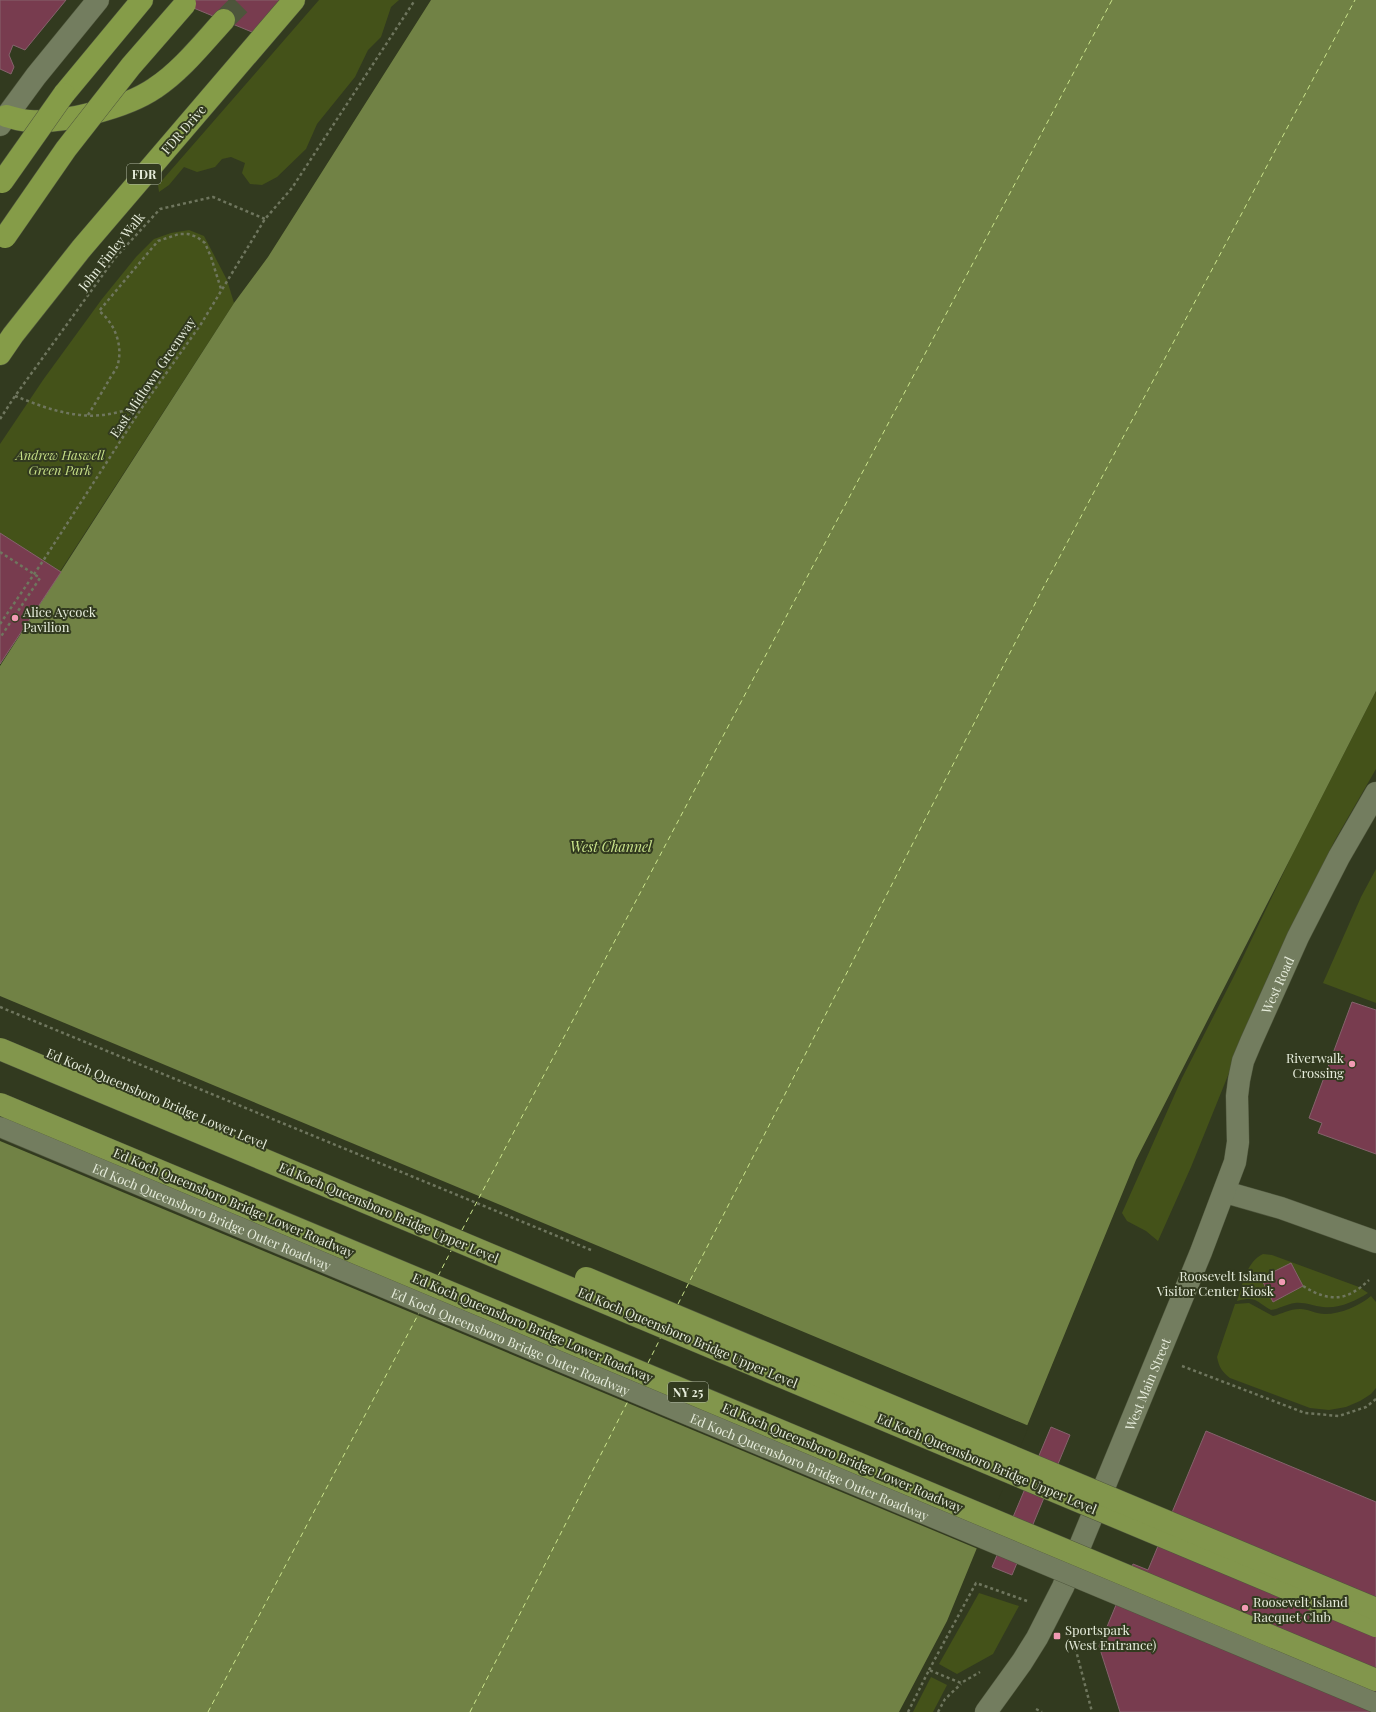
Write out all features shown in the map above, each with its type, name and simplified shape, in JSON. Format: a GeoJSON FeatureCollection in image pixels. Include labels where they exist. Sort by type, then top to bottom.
{"type":"FeatureCollection","features":[{"type":"Feature","properties":{"kind":"highway"},"geometry":{"type":"LineString","coordinates":[[1,183],[64,94],[142,0]]}},
{"type":"Feature","properties":{"kind":"highway","name":"FDR Drive"},"geometry":{"type":"LineString","coordinates":[[0,354],[13,335],[81,249],[294,0]]}},
{"type":"Feature","properties":{"kind":"highway"},"geometry":{"type":"LineString","coordinates":[[3,241],[66,149],[131,66],[185,4]]}},
{"type":"Feature","properties":{"kind":"highway"},"geometry":{"type":"LineString","coordinates":[[3,121],[50,120],[92,113],[126,103],[155,88],[166,79],[224,20]]}},
{"type":"Feature","properties":{"kind":"highway","name":"Ed Koch Queensboro Bridge Lower Level"},"geometry":{"type":"LineString","coordinates":[[0,1033],[1376,1609]]}},
{"type":"Feature","properties":{"kind":"highway","name":"Ed Koch Queensboro Bridge Upper Level"},"geometry":{"type":"LineString","coordinates":[[0,1049],[1376,1626]]}},
{"type":"Feature","properties":{"kind":"highway"},"geometry":{"type":"LineString","coordinates":[[0,1087],[1376,1664]]}},
{"type":"Feature","properties":{"kind":"highway","name":"Ed Koch Queensboro Bridge Lower Roadway"},"geometry":{"type":"LineString","coordinates":[[0,1104],[1376,1680]]}},
{"type":"Feature","properties":{"kind":"street"},"geometry":{"type":"LineString","coordinates":[[3,121],[36,76],[98,0]]}},
{"type":"Feature","properties":{"kind":"street","name":"West Road"},"geometry":{"type":"LineString","coordinates":[[1225,1192],[1235,1162],[1238,1124],[1237,1096],[1239,1080],[1246,1055],[1298,937],[1339,857],[1376,793]]}},
{"type":"Feature","properties":{"kind":"street","name":"Ed Koch Queensboro Bridge Outer Roadway"},"geometry":{"type":"LineString","coordinates":[[0,1126],[1376,1703]]}},
{"type":"Feature","properties":{"kind":"street"},"geometry":{"type":"LineString","coordinates":[[1225,1192],[1294,1213],[1376,1242]]}},
{"type":"Feature","properties":{"kind":"street","name":"West Main Street"},"geometry":{"type":"LineString","coordinates":[[986,1712],[1022,1662],[1037,1638],[1063,1587],[1225,1192]]}},
{"type":"Feature","properties":{"kind":"path"},"geometry":{"type":"LineString","coordinates":[[265,219],[292,188],[415,0]]}},
{"type":"Feature","properties":{"kind":"path","name":"John Finley Walk"},"geometry":{"type":"LineString","coordinates":[[0,419],[115,258],[160,209],[213,196],[265,219]]}},
{"type":"Feature","properties":{"kind":"path","name":"East Midtown Greenway"},"geometry":{"type":"LineString","coordinates":[[0,624],[43,561],[143,406],[201,324],[265,219]]}},
{"type":"Feature","properties":{"kind":"path"},"geometry":{"type":"LineString","coordinates":[[88,415],[117,367],[119,349],[117,338],[111,324],[104,315],[98,311],[158,241],[179,234],[188,234],[197,237],[205,243],[221,290]]}},
{"type":"Feature","properties":{"kind":"path"},"geometry":{"type":"LineString","coordinates":[[15,396],[50,409],[88,415],[111,414],[143,406]]}},
{"type":"Feature","properties":{"kind":"path"},"geometry":{"type":"LineString","coordinates":[[0,552],[40,578],[0,638]]}},
{"type":"Feature","properties":{"kind":"path"},"geometry":{"type":"LineString","coordinates":[[1303,1286],[1317,1295],[1330,1298],[1343,1297],[1358,1291],[1369,1280]]}},
{"type":"Feature","properties":{"kind":"path"},"geometry":{"type":"LineString","coordinates":[[1182,1366],[1305,1413],[1339,1416],[1366,1407],[1376,1399]]}},
{"type":"Feature","properties":{"kind":"path"},"geometry":{"type":"LineString","coordinates":[[908,1712],[976,1583],[1029,1601],[1026,1607]]}},
{"type":"Feature","properties":{"kind":"path"},"geometry":{"type":"LineString","coordinates":[[1070,1628],[1092,1712]]}},
{"type":"Feature","properties":{"kind":"path"},"geometry":{"type":"LineString","coordinates":[[929,1670],[961,1684]]}},
{"type":"Feature","properties":{"kind":"path"},"geometry":{"type":"LineString","coordinates":[[938,1712],[945,1699],[961,1684],[982,1671]]}},
{"type":"Feature","properties":{"kind":"path"},"geometry":{"type":"LineString","coordinates":[[1036,1709],[1042,1712]]}},
{"type":"Feature","properties":{"kind":"green space"},"geometry":{"type":"Polygon","coordinates":[[[319,0],[399,0],[391,7],[381,37],[368,50],[355,77],[317,124],[306,149],[277,177],[262,185],[250,184],[242,173],[245,163],[231,157],[222,159],[215,167],[197,172],[184,167],[169,185],[159,192],[158,185],[319,0]]]}},
{"type":"Feature","properties":{"kind":"green space","name":"Andrew Haswell Green Park"},"geometry":{"type":"Polygon","coordinates":[[[189,230],[204,236],[227,280],[234,303],[0,664],[0,444],[43,380],[102,299],[136,257],[154,239],[171,233],[189,230]]]}},
{"type":"Feature","properties":{"kind":"green space"},"geometry":{"type":"Polygon","coordinates":[[[1376,691],[1376,769],[1335,840],[1271,969],[1191,1167],[1158,1241],[1146,1231],[1127,1221],[1122,1213],[1182,1078],[1234,976],[1293,853],[1376,691]]]}},
{"type":"Feature","properties":{"kind":"green space"},"geometry":{"type":"Polygon","coordinates":[[[1376,869],[1376,1003],[1323,983],[1361,897],[1376,869]]]}},
{"type":"Feature","properties":{"kind":"green space"},"geometry":{"type":"Polygon","coordinates":[[[1263,1254],[1272,1255],[1359,1287],[1368,1293],[1347,1304],[1335,1307],[1295,1303],[1271,1310],[1256,1300],[1248,1299],[1237,1301],[1249,1268],[1257,1258],[1263,1254]]]}},
{"type":"Feature","properties":{"kind":"green space"},"geometry":{"type":"Polygon","coordinates":[[[1371,1296],[1376,1302],[1376,1388],[1371,1394],[1360,1401],[1346,1407],[1329,1410],[1310,1408],[1230,1378],[1220,1366],[1217,1357],[1235,1304],[1249,1303],[1273,1316],[1296,1309],[1331,1314],[1350,1309],[1371,1296]]]}},
{"type":"Feature","properties":{"kind":"green space"},"geometry":{"type":"Polygon","coordinates":[[[979,1593],[1019,1606],[993,1654],[957,1674],[939,1664],[979,1593]]]}},
{"type":"Feature","properties":{"kind":"green space"},"geometry":{"type":"Polygon","coordinates":[[[931,1677],[947,1685],[933,1712],[913,1712],[931,1677]]]}},
{"type":"Feature","properties":{"kind":"water","name":"West Channel"},"geometry":{"type":"Polygon","coordinates":[[[431,0],[1376,0],[1376,691],[1136,1160],[947,1621],[899,1712],[0,1712],[0,666],[234,303],[268,257],[431,0]]]}},
{"type":"Feature","properties":{"kind":"pier"},"geometry":{"type":"Polygon","coordinates":[[[0,996],[1029,1426],[978,1549],[0,1141],[0,996]]]}},
{"type":"Feature","properties":{"kind":"building"},"geometry":{"type":"Polygon","coordinates":[[[0,0],[66,0],[25,50],[13,45],[9,55],[14,67],[11,74],[0,69],[0,0]]]}},
{"type":"Feature","properties":{"kind":"building"},"geometry":{"type":"Polygon","coordinates":[[[174,0],[281,0],[252,32],[174,0]]]}},
{"type":"Feature","properties":{"kind":"building","name":"Alice Aycock Pavilion"},"geometry":{"type":"Polygon","coordinates":[[[0,533],[61,572],[0,664],[0,533]]]}},
{"type":"Feature","properties":{"kind":"building","name":"Riverwalk Crossing"},"geometry":{"type":"Polygon","coordinates":[[[1352,1002],[1376,1010],[1376,1154],[1318,1133],[1322,1123],[1309,1118],[1352,1002]]]}},
{"type":"Feature","properties":{"kind":"building","name":"Roosevelt Island Visitor Center Kiosk"},"geometry":{"type":"Polygon","coordinates":[[[1291,1263],[1303,1286],[1273,1302],[1261,1278],[1291,1263]]]}},
{"type":"Feature","properties":{"kind":"building"},"geometry":{"type":"Polygon","coordinates":[[[1051,1427],[1070,1435],[1012,1575],[992,1567],[1051,1427]]]}},
{"type":"Feature","properties":{"kind":"building","name":"Roosevelt Island Racquet Club"},"geometry":{"type":"Polygon","coordinates":[[[1206,1431],[1376,1502],[1376,1712],[1120,1712],[1099,1646],[1133,1564],[1148,1570],[1206,1431]]]}},
{"type":"Feature","properties":{"kind":"ferry route"},"geometry":{"type":"LineString","coordinates":[[462,1230],[1112,0]]}},
{"type":"Feature","properties":{"kind":"ferry route"},"geometry":{"type":"LineString","coordinates":[[678,1304],[1042,590],[1355,0]]}},
{"type":"Feature","properties":{"kind":"ferry route"},"geometry":{"type":"LineString","coordinates":[[438,1276],[452,1249]]}},
{"type":"Feature","properties":{"kind":"ferry route"},"geometry":{"type":"LineString","coordinates":[[208,1712],[419,1313]]}},
{"type":"Feature","properties":{"kind":"ferry route"},"geometry":{"type":"LineString","coordinates":[[648,1363],[661,1337]]}},
{"type":"Feature","properties":{"kind":"ferry route"},"geometry":{"type":"LineString","coordinates":[[470,1712],[628,1401]]}},
{"type":"Feature","properties":{"kind":"tunnel"},"geometry":{"type":"LineString","coordinates":[[224,20],[244,0]]}},
{"type":"Feature","properties":{"kind":"place","name":"Alice Aycock Pavilion"},"geometry":{"type":"Point","coordinates":[15,618]}},
{"type":"Feature","properties":{"kind":"place","name":"Riverwalk Crossing"},"geometry":{"type":"Point","coordinates":[1352,1064]}},
{"type":"Feature","properties":{"kind":"place","name":"Roosevelt Island Visitor Center Kiosk"},"geometry":{"type":"Point","coordinates":[1282,1282]}},
{"type":"Feature","properties":{"kind":"place","name":"Roosevelt Island Racquet Club"},"geometry":{"type":"Point","coordinates":[1245,1608]}},
{"type":"Feature","properties":{"kind":"place","name":"Sportspark (West Entrance)"},"geometry":{"type":"Point","coordinates":[1057,1636]}}]}
